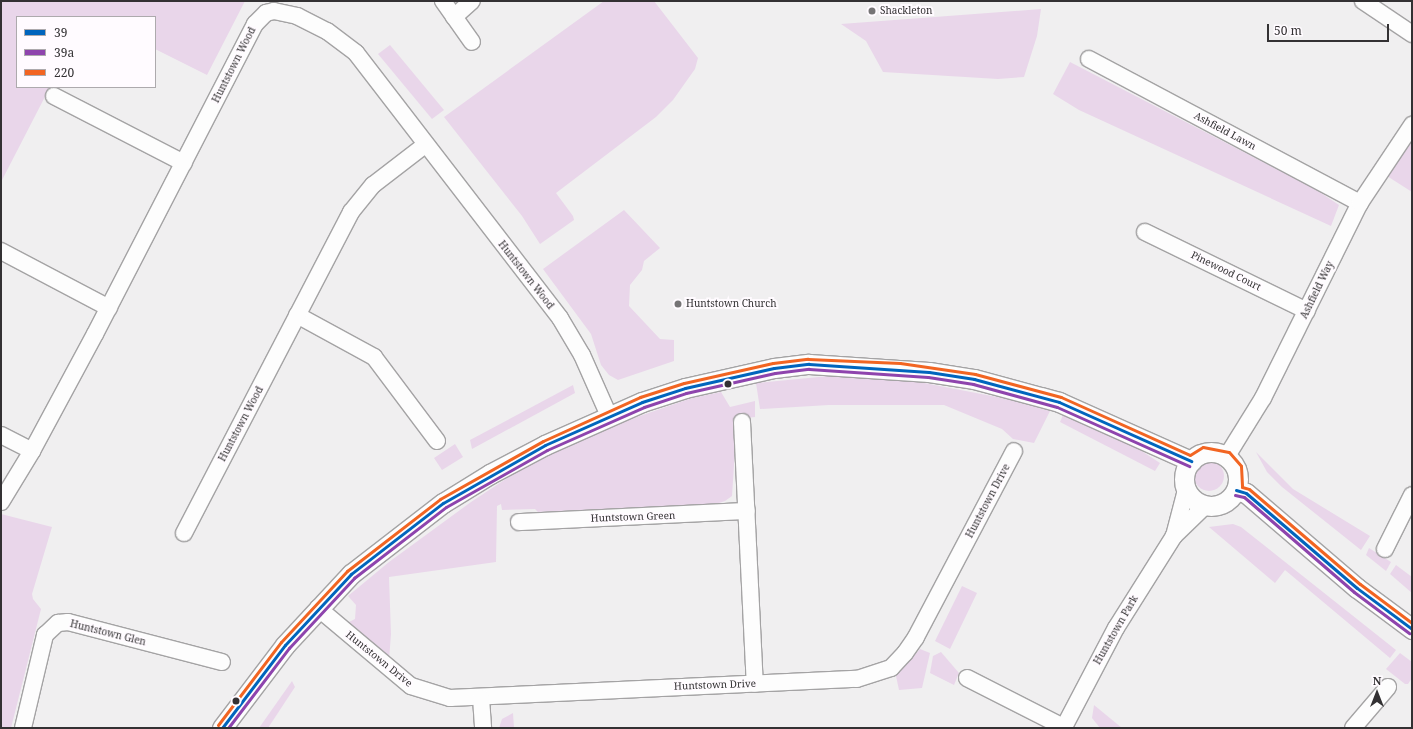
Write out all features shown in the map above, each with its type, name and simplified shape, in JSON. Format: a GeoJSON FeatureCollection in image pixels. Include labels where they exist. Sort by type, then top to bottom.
{"type":"FeatureCollection","features":[{"type":"Feature","properties":{"kind":"street"},"geometry":{"type":"LineString","coordinates":[[443,1],[472,42]]}},
{"type":"Feature","properties":{"kind":"street"},"geometry":{"type":"LineString","coordinates":[[454,17],[472,1]]}},
{"type":"Feature","properties":{"kind":"street"},"geometry":{"type":"LineString","coordinates":[[1363,1],[1412,34]]}},
{"type":"Feature","properties":{"kind":"street","name":"Huntstown Wood"},"geometry":{"type":"LineString","coordinates":[[1,502],[32,451],[109,308],[254,24],[266,13],[274,11],[291,14],[327,31],[356,53],[425,145],[560,318],[582,355],[609,416]]}},
{"type":"Feature","properties":{"kind":"street","name":"Ashfield Lawn"},"geometry":{"type":"LineString","coordinates":[[1089,59],[1360,203]]}},
{"type":"Feature","properties":{"kind":"street"},"geometry":{"type":"LineString","coordinates":[[54,96],[184,163]]}},
{"type":"Feature","properties":{"kind":"street","name":"Ashfield Way"},"geometry":{"type":"LineString","coordinates":[[1227,456],[1255,412],[1360,203],[1412,125]]}},
{"type":"Feature","properties":{"kind":"street","name":"Huntstown Wood"},"geometry":{"type":"LineString","coordinates":[[184,533],[346,220],[364,193],[425,145]]}},
{"type":"Feature","properties":{"kind":"street","name":"Pinewood Court"},"geometry":{"type":"LineString","coordinates":[[1144,232],[1307,311]]}},
{"type":"Feature","properties":{"kind":"street"},"geometry":{"type":"LineString","coordinates":[[1,251],[109,308]]}},
{"type":"Feature","properties":{"kind":"street"},"geometry":{"type":"LineString","coordinates":[[297,315],[374,356],[437,441]]}},
{"type":"Feature","properties":{"kind":"street"},"geometry":{"type":"LineString","coordinates":[[222,728],[274,658],[318,608],[370,558],[443,503],[490,474],[609,416],[684,388],[774,368],[809,364],[900,368],[974,379],[1059,402],[1191,461]]}},
{"type":"Feature","properties":{"kind":"street"},"geometry":{"type":"LineString","coordinates":[[742,422],[755,684]]}},
{"type":"Feature","properties":{"kind":"street"},"geometry":{"type":"LineString","coordinates":[[1,435],[32,451]]}},
{"type":"Feature","properties":{"kind":"street","name":"Huntstown Drive"},"geometry":{"type":"LineString","coordinates":[[318,608],[411,686],[450,698],[481,698],[857,679],[891,668],[916,637],[1014,451]]}},
{"type":"Feature","properties":{"kind":"street"},"geometry":{"type":"LineString","coordinates":[[1204,452],[1220,453],[1227,456],[1232,462],[1238,476],[1236,490],[1223,504],[1205,506],[1197,502],[1186,490],[1184,475],[1191,461],[1204,452]]}},
{"type":"Feature","properties":{"kind":"street","name":"Huntstown Park"},"geometry":{"type":"LineString","coordinates":[[1174,536],[1186,490]]}},
{"type":"Feature","properties":{"kind":"street"},"geometry":{"type":"LineString","coordinates":[[1236,490],[1246,493],[1357,588],[1412,629]]}},
{"type":"Feature","properties":{"kind":"street"},"geometry":{"type":"LineString","coordinates":[[1385,549],[1412,495]]}},
{"type":"Feature","properties":{"kind":"street","name":"Huntstown Park"},"geometry":{"type":"LineString","coordinates":[[1064,728],[1116,628],[1174,536],[1205,506]]}},
{"type":"Feature","properties":{"kind":"street","name":"Huntstown Green"},"geometry":{"type":"LineString","coordinates":[[519,522],[747,511]]}},
{"type":"Feature","properties":{"kind":"street","name":"Huntstown Glen"},"geometry":{"type":"LineString","coordinates":[[23,728],[45,635],[58,623],[68,622],[222,662]]}},
{"type":"Feature","properties":{"kind":"street"},"geometry":{"type":"LineString","coordinates":[[967,678],[1064,728]]}},
{"type":"Feature","properties":{"kind":"street"},"geometry":{"type":"LineString","coordinates":[[1353,728],[1388,686]]}},
{"type":"Feature","properties":{"kind":"street"},"geometry":{"type":"LineString","coordinates":[[481,698],[483,728]]}},
{"type":"Feature","properties":{"kind":"shaded area"},"geometry":{"type":"Polygon","coordinates":[[[1,1],[245,1],[207,75],[156,50],[156,16],[16,16],[16,88],[49,88],[1,182],[1,1]]]}},
{"type":"Feature","properties":{"kind":"shaded area"},"geometry":{"type":"Polygon","coordinates":[[[604,1],[654,1],[698,58],[695,69],[673,100],[656,117],[556,193],[573,216],[574,220],[540,244],[522,216],[444,117],[604,1]]]}},
{"type":"Feature","properties":{"kind":"shaded area"},"geometry":{"type":"Polygon","coordinates":[[[1041,9],[1037,36],[1024,77],[998,79],[883,72],[866,41],[841,24],[1041,9]]]}},
{"type":"Feature","properties":{"kind":"shaded area"},"geometry":{"type":"Polygon","coordinates":[[[390,45],[444,110],[432,119],[378,54],[390,45]]]}},
{"type":"Feature","properties":{"kind":"shaded area"},"geometry":{"type":"Polygon","coordinates":[[[1070,62],[1315,189],[1339,205],[1331,226],[1079,110],[1053,94],[1070,62]]]}},
{"type":"Feature","properties":{"kind":"shaded area"},"geometry":{"type":"Polygon","coordinates":[[[1412,142],[1412,192],[1387,176],[1412,142]]]}},
{"type":"Feature","properties":{"kind":"shaded area"},"geometry":{"type":"Polygon","coordinates":[[[624,210],[660,248],[644,261],[642,270],[630,285],[629,306],[660,339],[674,340],[674,361],[618,380],[609,375],[601,365],[591,334],[543,269],[624,210]]]}},
{"type":"Feature","properties":{"kind":"shaded area"},"geometry":{"type":"Polygon","coordinates":[[[829,376],[914,381],[1002,398],[1050,411],[1034,443],[1013,439],[1002,429],[944,405],[829,405],[760,409],[756,383],[829,376]]]}},
{"type":"Feature","properties":{"kind":"shaded area"},"geometry":{"type":"Polygon","coordinates":[[[573,385],[575,393],[472,449],[470,440],[573,385]]]}},
{"type":"Feature","properties":{"kind":"shaded area"},"geometry":{"type":"Polygon","coordinates":[[[721,392],[730,407],[755,401],[755,417],[737,419],[732,496],[725,501],[716,504],[538,512],[535,509],[502,510],[501,504],[497,506],[496,562],[389,577],[391,634],[389,660],[349,622],[355,619],[356,605],[348,596],[389,562],[471,502],[547,452],[605,428],[692,398],[721,392]]]}},
{"type":"Feature","properties":{"kind":"shaded area"},"geometry":{"type":"Polygon","coordinates":[[[1063,415],[1137,448],[1160,463],[1155,471],[1060,422],[1063,415]]]}},
{"type":"Feature","properties":{"kind":"shaded area"},"geometry":{"type":"Polygon","coordinates":[[[455,444],[463,457],[442,470],[434,458],[455,444]]]}},
{"type":"Feature","properties":{"kind":"shaded area"},"geometry":{"type":"Polygon","coordinates":[[[1256,452],[1293,489],[1370,536],[1361,550],[1282,487],[1267,472],[1256,452]]]}},
{"type":"Feature","properties":{"kind":"shaded area"},"geometry":{"type":"Polygon","coordinates":[[[1209,461],[1220,465],[1224,476],[1220,487],[1209,491],[1198,487],[1194,476],[1198,465],[1209,461]]]}},
{"type":"Feature","properties":{"kind":"shaded area"},"geometry":{"type":"Polygon","coordinates":[[[1,514],[52,527],[32,594],[33,599],[41,609],[11,728],[1,728],[1,514]]]}},
{"type":"Feature","properties":{"kind":"shaded area"},"geometry":{"type":"Polygon","coordinates":[[[1233,524],[1241,527],[1396,650],[1390,658],[1285,570],[1275,583],[1209,527],[1233,524]]]}},
{"type":"Feature","properties":{"kind":"shaded area"},"geometry":{"type":"Polygon","coordinates":[[[1369,548],[1391,562],[1386,571],[1366,555],[1369,548]]]}},
{"type":"Feature","properties":{"kind":"shaded area"},"geometry":{"type":"Polygon","coordinates":[[[1396,565],[1412,577],[1412,593],[1390,574],[1396,565]]]}},
{"type":"Feature","properties":{"kind":"shaded area"},"geometry":{"type":"Polygon","coordinates":[[[962,586],[977,593],[950,649],[935,641],[962,586]]]}},
{"type":"Feature","properties":{"kind":"shaded area"},"geometry":{"type":"Polygon","coordinates":[[[920,649],[930,653],[922,688],[899,690],[896,676],[920,649]]]}},
{"type":"Feature","properties":{"kind":"shaded area"},"geometry":{"type":"Polygon","coordinates":[[[941,652],[959,673],[954,685],[930,673],[933,656],[941,652]]]}},
{"type":"Feature","properties":{"kind":"shaded area"},"geometry":{"type":"Polygon","coordinates":[[[1400,653],[1412,662],[1412,678],[1408,684],[1405,684],[1386,669],[1400,653]]]}},
{"type":"Feature","properties":{"kind":"shaded area"},"geometry":{"type":"Polygon","coordinates":[[[292,681],[295,687],[268,728],[259,728],[292,681]]]}},
{"type":"Feature","properties":{"kind":"shaded area"},"geometry":{"type":"Polygon","coordinates":[[[1094,705],[1122,728],[1100,728],[1092,718],[1094,705]]]}},
{"type":"Feature","properties":{"kind":"shaded area"},"geometry":{"type":"Polygon","coordinates":[[[513,713],[514,728],[499,728],[502,719],[513,713]]]}},
{"type":"Feature","properties":{"kind":"transit line","name":"220"},"geometry":{"type":"LineString","coordinates":[[218,725],[281,642],[347,571],[440,499],[543,441],[640,397],[684,383],[773,363],[808,359],[900,363],[975,374],[1061,397],[1190,455],[1203,447],[1229,452],[1241,466],[1242,487],[1249,489],[1360,584],[1412,623]]}},
{"type":"Feature","properties":{"kind":"transit line","name":"39"},"geometry":{"type":"LineString","coordinates":[[222,728],[285,645],[351,574],[443,503],[545,445],[642,402],[685,388],[774,368],[809,364],[929,372],[974,379],[1059,402],[1191,461]]}},
{"type":"Feature","properties":{"kind":"transit line","name":"39a"},"geometry":{"type":"LineString","coordinates":[[228,728],[289,648],[354,578],[446,507],[547,450],[644,407],[686,393],[775,373],[809,369],[928,377],[973,384],[1057,407],[1189,466]]}},
{"type":"Feature","properties":{"kind":"transit line","name":"39"},"geometry":{"type":"LineString","coordinates":[[1236,490],[1246,493],[1357,588],[1412,629]]}},
{"type":"Feature","properties":{"kind":"transit line","name":"39a"},"geometry":{"type":"LineString","coordinates":[[1235,495],[1244,497],[1354,592],[1409,633]]}},
{"type":"Feature","properties":{"kind":"place","name":"Shackleton"},"geometry":{"type":"Point","coordinates":[872,11]}},
{"type":"Feature","properties":{"kind":"place","name":"Huntstown Church"},"geometry":{"type":"Point","coordinates":[678,304]}}]}
